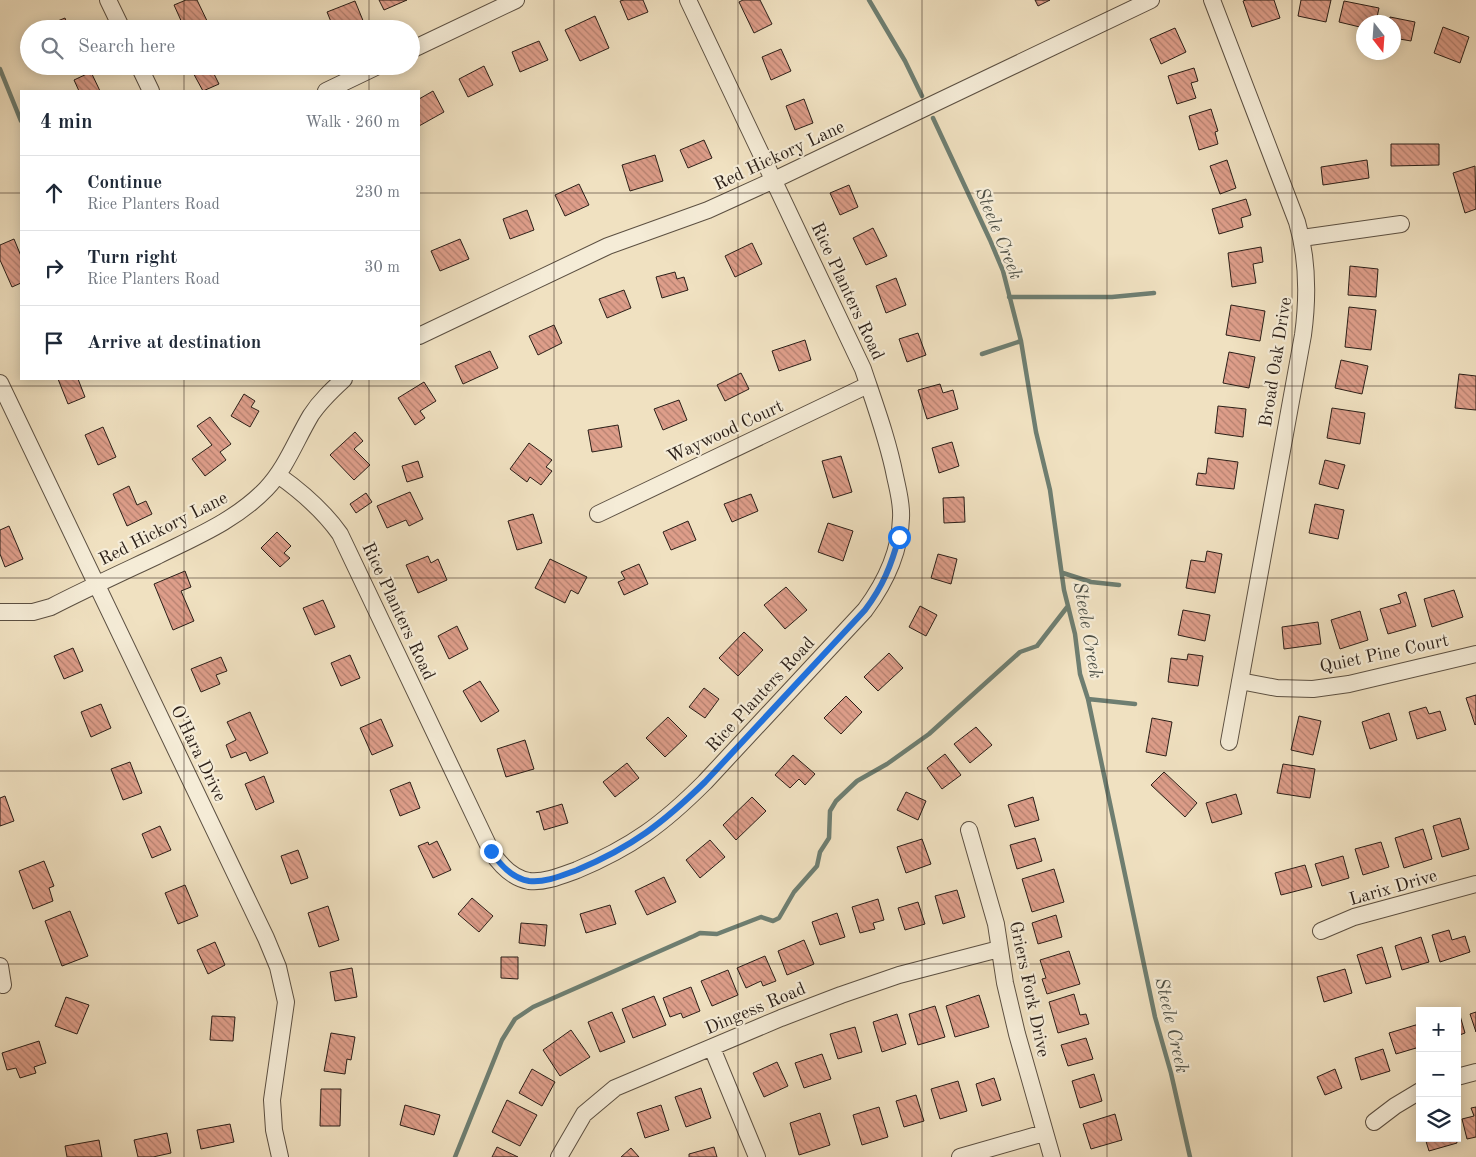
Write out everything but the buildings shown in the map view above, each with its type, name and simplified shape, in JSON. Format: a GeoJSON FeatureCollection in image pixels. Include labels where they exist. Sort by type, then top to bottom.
{"type":"FeatureCollection","features":[{"type":"Feature","properties":{"kind":"street"},"geometry":{"type":"LineString","coordinates":[[108,0],[118,20]]}},
{"type":"Feature","properties":{"kind":"street"},"geometry":{"type":"LineString","coordinates":[[420,46],[516,0]]}},
{"type":"Feature","properties":{"kind":"street","name":"Rice Planters Road"},"geometry":{"type":"LineString","coordinates":[[278,475],[316,505],[340,534],[491,851],[499,863],[516,876],[529,881],[542,881],[567,874],[626,847],[652,830],[678,809],[865,610],[877,594],[892,563],[899,537],[901,508],[892,460],[863,369],[688,0]]}},
{"type":"Feature","properties":{"kind":"street","name":"Red Hickory Lane"},"geometry":{"type":"LineString","coordinates":[[420,336],[608,246],[708,210],[774,180],[1151,0]]}},
{"type":"Feature","properties":{"kind":"street","name":"Broad Oak Drive"},"geometry":{"type":"LineString","coordinates":[[1212,0],[1302,238],[1307,306],[1229,742]]}},
{"type":"Feature","properties":{"kind":"street"},"geometry":{"type":"LineString","coordinates":[[144,75],[151,90]]}},
{"type":"Feature","properties":{"kind":"street"},"geometry":{"type":"LineString","coordinates":[[328,90],[359,75]]}},
{"type":"Feature","properties":{"kind":"street"},"geometry":{"type":"LineString","coordinates":[[1302,238],[1401,224]]}},
{"type":"Feature","properties":{"kind":"street","name":"Red Hickory Lane"},"geometry":{"type":"LineString","coordinates":[[0,612],[33,612],[42,610],[230,519],[266,489],[278,475],[312,415],[324,398],[343,380]]}},
{"type":"Feature","properties":{"kind":"street","name":"O'Hara Drive"},"geometry":{"type":"LineString","coordinates":[[0,383],[266,938],[278,967],[286,1002],[272,1100],[274,1130],[280,1157]]}},
{"type":"Feature","properties":{"kind":"street","name":"Waywood Court"},"geometry":{"type":"LineString","coordinates":[[598,514],[868,385]]}},
{"type":"Feature","properties":{"kind":"street","name":"Quiet Pine Court"},"geometry":{"type":"LineString","coordinates":[[1240,681],[1277,688],[1313,689],[1349,684],[1476,654]]}},
{"type":"Feature","properties":{"kind":"street","name":"Griers Fork Drive"},"geometry":{"type":"LineString","coordinates":[[969,830],[996,924],[1005,983],[1015,1026],[1052,1157]]}},
{"type":"Feature","properties":{"kind":"street","name":"Larix Drive"},"geometry":{"type":"LineString","coordinates":[[1321,932],[1354,917],[1476,884]]}},
{"type":"Feature","properties":{"kind":"street","name":"Dingess Road"},"geometry":{"type":"LineString","coordinates":[[559,1157],[584,1114],[615,1088],[781,1018],[849,992],[899,975],[999,949]]}},
{"type":"Feature","properties":{"kind":"street"},"geometry":{"type":"LineString","coordinates":[[0,966],[3,985]]}},
{"type":"Feature","properties":{"kind":"street"},"geometry":{"type":"LineString","coordinates":[[712,1048],[757,1157]]}},
{"type":"Feature","properties":{"kind":"street"},"geometry":{"type":"LineString","coordinates":[[1461,1076],[1476,1072]]}},
{"type":"Feature","properties":{"kind":"street"},"geometry":{"type":"LineString","coordinates":[[1374,1122],[1416,1093]]}},
{"type":"Feature","properties":{"kind":"street"},"geometry":{"type":"LineString","coordinates":[[960,1157],[1044,1133]]}},
{"type":"Feature","properties":{"kind":"waterway","name":"Steele Creek"},"geometry":{"type":"LineString","coordinates":[[869,0],[905,61],[922,96]]}},
{"type":"Feature","properties":{"kind":"waterway"},"geometry":{"type":"LineString","coordinates":[[0,69],[20,119]]}},
{"type":"Feature","properties":{"kind":"waterway","name":"Steele Creek"},"geometry":{"type":"LineString","coordinates":[[933,118],[1003,271],[1021,341],[1036,432],[1050,490],[1064,590],[1075,634],[1080,674],[1088,699],[1155,1017],[1171,1073],[1190,1157]]}},
{"type":"Feature","properties":{"kind":"waterway"},"geometry":{"type":"LineString","coordinates":[[1009,297],[1112,297],[1154,293]]}},
{"type":"Feature","properties":{"kind":"waterway"},"geometry":{"type":"LineString","coordinates":[[982,354],[1021,341]]}},
{"type":"Feature","properties":{"kind":"waterway"},"geometry":{"type":"LineString","coordinates":[[1063,573],[1091,582],[1119,585]]}},
{"type":"Feature","properties":{"kind":"waterway"},"geometry":{"type":"LineString","coordinates":[[455,1157],[502,1040],[515,1019],[533,1007],[700,933],[717,934],[761,917],[773,921],[779,918],[794,892],[817,866],[820,852],[829,838],[830,811],[836,801],[857,781],[887,764],[929,734],[1020,652],[1037,646],[1068,606]]}},
{"type":"Feature","properties":{"kind":"waterway"},"geometry":{"type":"LineString","coordinates":[[1088,699],[1135,704]]}},
{"type":"Feature","properties":{"kind":"route"},"geometry":{"type":"LineString","coordinates":[[491,851],[499,863],[516,876],[529,881],[542,881],[567,874],[600,860],[626,847],[652,830],[678,809],[705,782],[865,610],[885,580],[899,537]]}}]}
